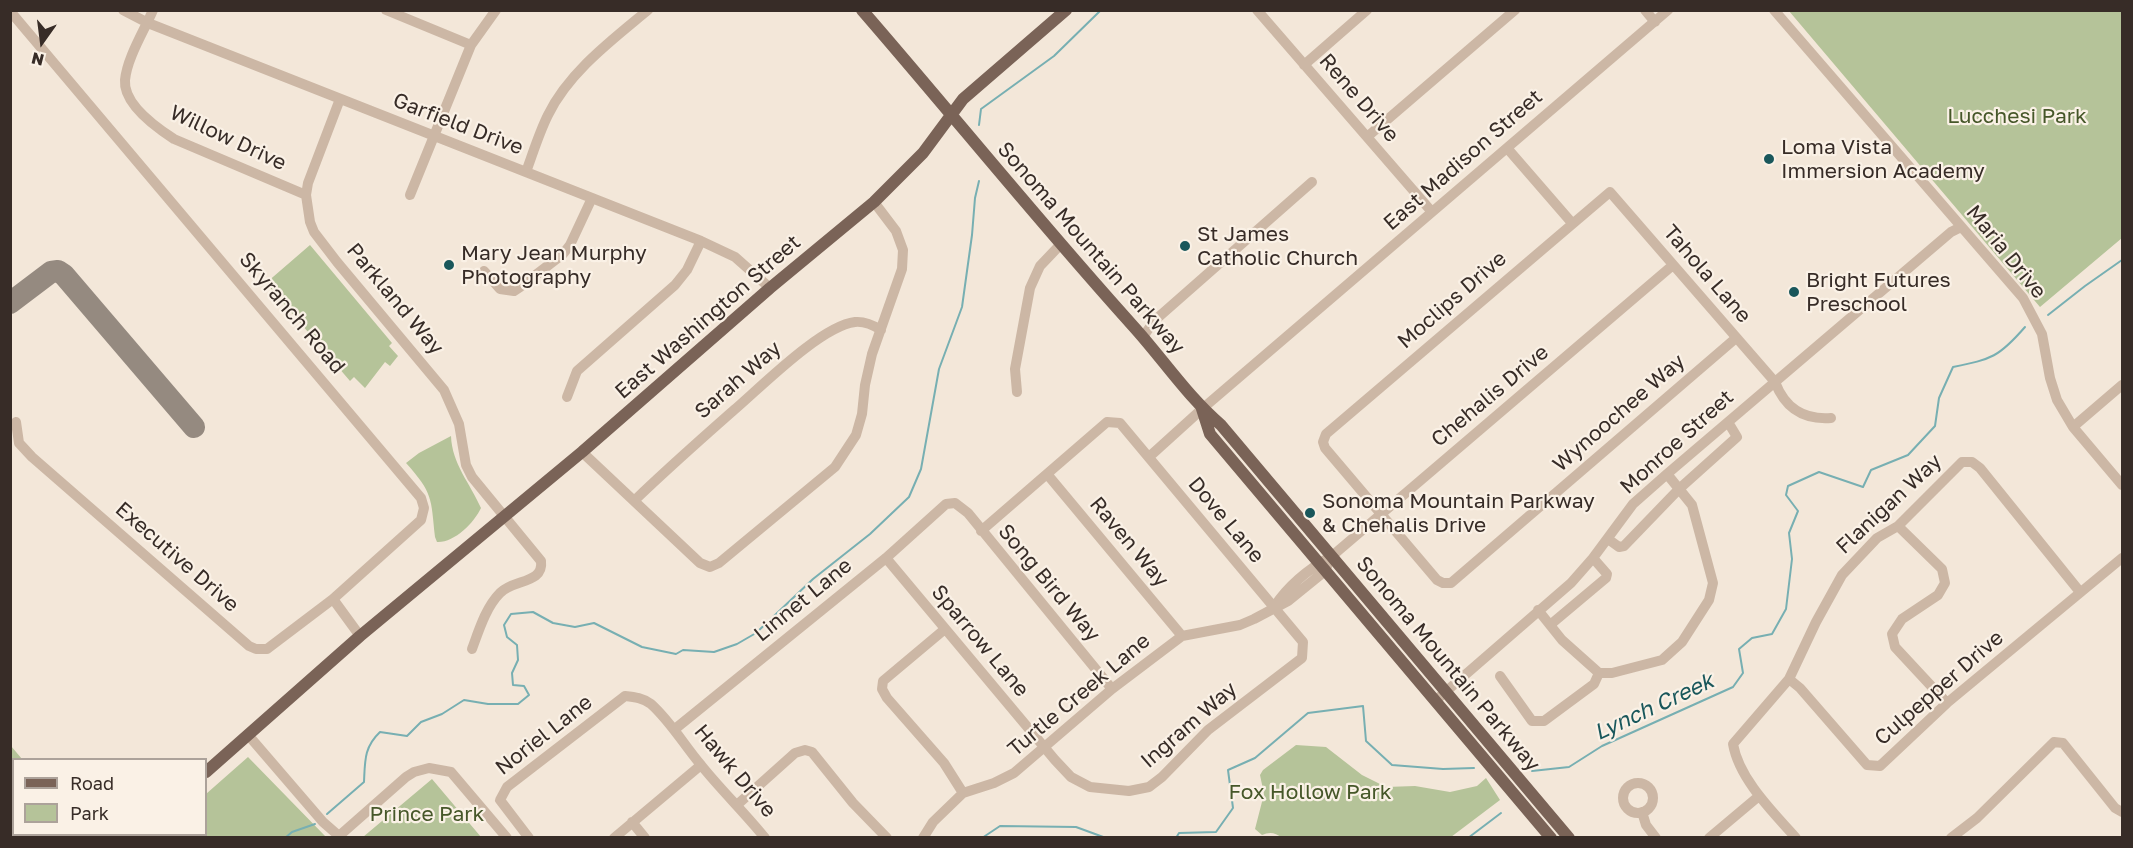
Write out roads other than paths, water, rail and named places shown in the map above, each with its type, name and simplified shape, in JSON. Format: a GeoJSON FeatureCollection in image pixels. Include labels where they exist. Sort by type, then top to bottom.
{"type":"FeatureCollection","features":[{"type":"Feature","properties":{"kind":"main road","name":"Sonoma Mountain Parkway"},"geometry":{"type":"LineString","coordinates":[[862,10],[1060,245],[1143,337],[1202,409],[1221,425],[1569,837]]}},
{"type":"Feature","properties":{"kind":"main road","name":"East Washington Street"},"geometry":{"type":"LineString","coordinates":[[207,771],[360,636],[582,452],[770,288],[874,202],[923,153],[963,99],[1066,10]]}},
{"type":"Feature","properties":{"kind":"main road","name":"Sonoma Mountain Parkway"},"geometry":{"type":"LineString","coordinates":[[1202,409],[1210,434],[1551,837]]}},
{"type":"Feature","properties":{"kind":"street","name":"Garfield Drive"},"geometry":{"type":"LineString","coordinates":[[123,10],[148,23],[701,241],[735,257],[770,288]]}},
{"type":"Feature","properties":{"kind":"street","name":"Willow Drive"},"geometry":{"type":"LineString","coordinates":[[153,10],[125,80],[125,89],[142,113],[155,127],[174,138],[306,195]]}},
{"type":"Feature","properties":{"kind":"street"},"geometry":{"type":"LineString","coordinates":[[386,10],[471,45]]}},
{"type":"Feature","properties":{"kind":"street"},"geometry":{"type":"LineString","coordinates":[[410,195],[471,45],[496,10]]}},
{"type":"Feature","properties":{"kind":"street"},"geometry":{"type":"LineString","coordinates":[[525,171],[548,114],[567,86],[600,50],[648,10]]}},
{"type":"Feature","properties":{"kind":"street","name":"Rene Drive"},"geometry":{"type":"LineString","coordinates":[[1257,10],[1432,212]]}},
{"type":"Feature","properties":{"kind":"street"},"geometry":{"type":"LineString","coordinates":[[1304,65],[1367,10]]}},
{"type":"Feature","properties":{"kind":"street"},"geometry":{"type":"LineString","coordinates":[[1367,137],[1515,10]]}},
{"type":"Feature","properties":{"kind":"street"},"geometry":{"type":"LineString","coordinates":[[1645,10],[1655,22]]}},
{"type":"Feature","properties":{"kind":"street","name":"East Madison Street"},"geometry":{"type":"LineString","coordinates":[[1202,409],[1668,10]]}},
{"type":"Feature","properties":{"kind":"street","name":"Maria Drive"},"geometry":{"type":"LineString","coordinates":[[1774,10],[2030,309],[2042,334],[2050,378],[2057,400],[2073,427],[2122,485]]}},
{"type":"Feature","properties":{"kind":"street","name":"Skyranch Road"},"geometry":{"type":"LineString","coordinates":[[10,12],[421,498],[424,508],[421,520],[333,599]]}},
{"type":"Feature","properties":{"kind":"street","name":"Parkland Way"},"geometry":{"type":"LineString","coordinates":[[340,99],[312,168],[306,195],[307,210],[314,232],[434,375],[444,390],[459,424],[469,471],[486,497],[541,561],[542,570],[537,576],[506,587],[500,592],[481,625],[471,649]]}},
{"type":"Feature","properties":{"kind":"street"},"geometry":{"type":"LineString","coordinates":[[1507,148],[1572,223]]}},
{"type":"Feature","properties":{"kind":"street"},"geometry":{"type":"LineString","coordinates":[[1143,337],[1154,321],[1312,182]]}},
{"type":"Feature","properties":{"kind":"street","name":"Moclips Drive"},"geometry":{"type":"LineString","coordinates":[[1382,514],[1325,448],[1323,442],[1326,434],[1610,192]]}},
{"type":"Feature","properties":{"kind":"street","name":"Tahola Lane"},"geometry":{"type":"LineString","coordinates":[[1610,192],[1775,382],[1779,393],[1796,411],[1807,417],[1831,418]]}},
{"type":"Feature","properties":{"kind":"street"},"geometry":{"type":"LineString","coordinates":[[484,271],[500,290],[514,291],[520,287],[555,260],[570,245],[592,198]]}},
{"type":"Feature","properties":{"kind":"street"},"geometry":{"type":"LineString","coordinates":[[582,452],[700,562],[710,567],[719,564],[835,466],[846,453],[856,435],[862,414],[865,384],[872,354],[902,269],[903,250],[896,231],[874,202]]}},
{"type":"Feature","properties":{"kind":"street","name":"Monroe Street"},"geometry":{"type":"LineString","coordinates":[[1435,701],[1570,583],[1593,558],[1634,504],[1667,474],[1943,239],[1961,227]]}},
{"type":"Feature","properties":{"kind":"street"},"geometry":{"type":"LineString","coordinates":[[567,397],[577,371],[675,285],[687,270],[701,241]]}},
{"type":"Feature","properties":{"kind":"street"},"geometry":{"type":"LineString","coordinates":[[1017,392],[1015,369],[1030,288],[1041,266],[1060,245]]}},
{"type":"Feature","properties":{"kind":"street","name":"Chehalis Drive"},"geometry":{"type":"LineString","coordinates":[[1332,556],[1673,265]]}},
{"type":"Feature","properties":{"kind":"street","name":"Sarah Way"},"geometry":{"type":"LineString","coordinates":[[635,500],[684,452],[812,343],[840,327],[855,322],[870,323],[881,330]]}},
{"type":"Feature","properties":{"kind":"street","name":"Wynoochee Way"},"geometry":{"type":"LineString","coordinates":[[1382,514],[1437,580],[1451,583],[1736,338]]}},
{"type":"Feature","properties":{"kind":"street"},"geometry":{"type":"LineString","coordinates":[[2073,427],[2122,385]]}},
{"type":"Feature","properties":{"kind":"street"},"geometry":{"type":"LineString","coordinates":[[981,531],[1107,422],[1120,423],[1149,457],[1202,409]]}},
{"type":"Feature","properties":{"kind":"street","name":"Executive Drive"},"geometry":{"type":"LineString","coordinates":[[16,422],[19,443],[32,457],[249,646],[256,649],[267,649],[333,599]]}},
{"type":"Feature","properties":{"kind":"street"},"geometry":{"type":"LineString","coordinates":[[1608,539],[1618,547],[1624,546],[1679,489],[1737,437],[1728,422]]}},
{"type":"Feature","properties":{"kind":"street","name":"Dove Lane"},"geometry":{"type":"LineString","coordinates":[[1149,457],[1274,607]]}},
{"type":"Feature","properties":{"kind":"street","name":"Flanigan Way"},"geometry":{"type":"LineString","coordinates":[[1759,796],[1735,756],[1733,744],[1789,680],[1816,622],[1842,575],[1877,538],[1898,526],[1962,462],[1972,462],[1980,468],[2080,592]]}},
{"type":"Feature","properties":{"kind":"street","name":"Raven Way"},"geometry":{"type":"LineString","coordinates":[[1047,474],[1182,636]]}},
{"type":"Feature","properties":{"kind":"street"},"geometry":{"type":"LineString","coordinates":[[1538,610],[1562,640],[1599,673],[1612,673],[1662,660],[1682,642],[1709,600],[1713,583],[1692,505],[1667,474]]}},
{"type":"Feature","properties":{"kind":"street","name":"Song Bird Way"},"geometry":{"type":"LineString","coordinates":[[955,503],[968,513],[1112,690]]}},
{"type":"Feature","properties":{"kind":"street","name":"Linnet Lane"},"geometry":{"type":"LineString","coordinates":[[675,729],[886,558],[946,504],[955,503]]}},
{"type":"Feature","properties":{"kind":"street"},"geometry":{"type":"LineString","coordinates":[[1898,526],[1942,569],[1945,583],[1938,595],[1902,619],[1892,634],[1895,647],[1947,703]]}},
{"type":"Feature","properties":{"kind":"street","name":"Turtle Creek Lane"},"geometry":{"type":"LineString","coordinates":[[923,837],[933,822],[963,794],[1014,773],[1112,690],[1182,636],[1240,625],[1274,607],[1283,594],[1322,567],[1332,556]]}},
{"type":"Feature","properties":{"kind":"street","name":"Sparrow Lane"},"geometry":{"type":"LineString","coordinates":[[886,558],[1045,748]]}},
{"type":"Feature","properties":{"kind":"street"},"geometry":{"type":"LineString","coordinates":[[1550,625],[1606,578],[1605,570],[1593,558]]}},
{"type":"Feature","properties":{"kind":"street","name":"Culpepper Drive"},"geometry":{"type":"LineString","coordinates":[[1789,680],[1800,688],[1867,765],[1880,766],[1947,703],[2122,558]]}},
{"type":"Feature","properties":{"kind":"street"},"geometry":{"type":"LineString","coordinates":[[333,599],[360,636]]}},
{"type":"Feature","properties":{"kind":"street","name":"Ingram Way"},"geometry":{"type":"LineString","coordinates":[[1045,748],[1071,777],[1090,787],[1129,791],[1149,787],[1162,777],[1208,730],[1302,658],[1303,642],[1274,607]]}},
{"type":"Feature","properties":{"kind":"street"},"geometry":{"type":"LineString","coordinates":[[945,629],[883,681],[882,689],[887,698],[944,763],[963,794]]}},
{"type":"Feature","properties":{"kind":"street"},"geometry":{"type":"LineString","coordinates":[[1500,676],[1532,721],[1538,722],[1544,721],[1594,684],[1599,673]]}},
{"type":"Feature","properties":{"kind":"street","name":"Hawk Drive"},"geometry":{"type":"LineString","coordinates":[[625,696],[643,699],[651,704],[675,729],[701,765],[765,837]]}},
{"type":"Feature","properties":{"kind":"street","name":"Noriel Lane"},"geometry":{"type":"LineString","coordinates":[[529,837],[504,807],[500,800],[501,795],[507,787],[625,696]]}},
{"type":"Feature","properties":{"kind":"street"},"geometry":{"type":"LineString","coordinates":[[249,736],[323,822],[339,836],[406,777],[429,768],[451,772],[507,837]]}},
{"type":"Feature","properties":{"kind":"street"},"geometry":{"type":"LineString","coordinates":[[1951,837],[1977,818],[2054,742],[2063,743],[2115,808],[2122,812]]}},
{"type":"Feature","properties":{"kind":"street"},"geometry":{"type":"LineString","coordinates":[[738,804],[795,753],[805,750],[812,752],[887,837]]}},
{"type":"Feature","properties":{"kind":"street"},"geometry":{"type":"LineString","coordinates":[[614,837],[701,765]]}},
{"type":"Feature","properties":{"kind":"street"},"geometry":{"type":"LineString","coordinates":[[1709,837],[1759,796],[1796,837]]}},
{"type":"Feature","properties":{"kind":"street"},"geometry":{"type":"LineString","coordinates":[[1642,812],[1646,825],[1656,837]]}},
{"type":"Feature","properties":{"kind":"street"},"geometry":{"type":"LineString","coordinates":[[632,822],[645,837]]}},
{"type":"Feature","properties":{"kind":"waterway"},"geometry":{"type":"LineString","coordinates":[[979,125],[981,109],[1054,56],[1101,10]]}},
{"type":"Feature","properties":{"kind":"waterway"},"geometry":{"type":"LineString","coordinates":[[327,814],[364,782],[368,749],[380,732],[407,736],[421,722],[442,714],[464,700],[488,704],[518,704],[529,695],[524,686],[513,685],[512,673],[518,660],[517,645],[507,637],[504,625],[511,614],[533,612],[553,623],[575,627],[594,623],[642,647],[676,654],[683,650],[714,652],[737,644],[756,633],[813,579],[870,534],[909,497],[921,469],[939,369],[962,307],[979,181]]}},
{"type":"Feature","properties":{"kind":"waterway","name":"Lynch Creek"},"geometry":{"type":"LineString","coordinates":[[2048,315],[2122,260]]}},
{"type":"Feature","properties":{"kind":"waterway","name":"Lynch Creek"},"geometry":{"type":"LineString","coordinates":[[1532,771],[1569,767],[1602,746],[1733,687],[1743,673],[1739,649],[1752,638],[1772,634],[1786,609],[1792,559],[1789,533],[1798,511],[1786,495],[1788,486],[1819,472],[1863,487],[1871,470],[1908,455],[1935,426],[1939,398],[1953,367],[1977,362],[1994,355],[2008,345],[2025,327]]}},
{"type":"Feature","properties":{"kind":"waterway","name":"Lynch Creek"},"geometry":{"type":"LineString","coordinates":[[1176,838],[1179,833],[1216,832],[1233,808],[1228,770],[1255,758],[1308,713],[1363,706],[1366,741],[1392,765],[1443,769],[1474,768]]}},
{"type":"Feature","properties":{"kind":"waterway"},"geometry":{"type":"LineString","coordinates":[[1468,838],[1501,813]]}},
{"type":"Feature","properties":{"kind":"waterway"},"geometry":{"type":"LineString","coordinates":[[285,838],[292,832],[315,824]]}},
{"type":"Feature","properties":{"kind":"waterway","name":"Lynch Creek"},"geometry":{"type":"LineString","coordinates":[[982,838],[1000,826],[1076,827],[1106,838]]}},
{"type":"Feature","properties":{"kind":"place","name":"Loma Vista Immersion Academy"},"geometry":{"type":"Point","coordinates":[1769,159]}},
{"type":"Feature","properties":{"kind":"place","name":"St James Catholic Church"},"geometry":{"type":"Point","coordinates":[1185,246]}},
{"type":"Feature","properties":{"kind":"place","name":"Mary Jean Murphy Photography"},"geometry":{"type":"Point","coordinates":[449,265]}},
{"type":"Feature","properties":{"kind":"place","name":"Bright Futures Preschool"},"geometry":{"type":"Point","coordinates":[1794,292]}},
{"type":"Feature","properties":{"kind":"place","name":"Sonoma Mountain Parkway & Chehalis Drive"},"geometry":{"type":"Point","coordinates":[1310,513]}},
{"type":"Feature","properties":{"kind":"park label","name":"Lucchesi Park"},"geometry":{"type":"Point","coordinates":[2017,116]}},
{"type":"Feature","properties":{"kind":"park label","name":"Fox Hollow Park"},"geometry":{"type":"Point","coordinates":[1310,792]}},
{"type":"Feature","properties":{"kind":"park label","name":"Prince Park"},"geometry":{"type":"Point","coordinates":[427,814]}}]}
